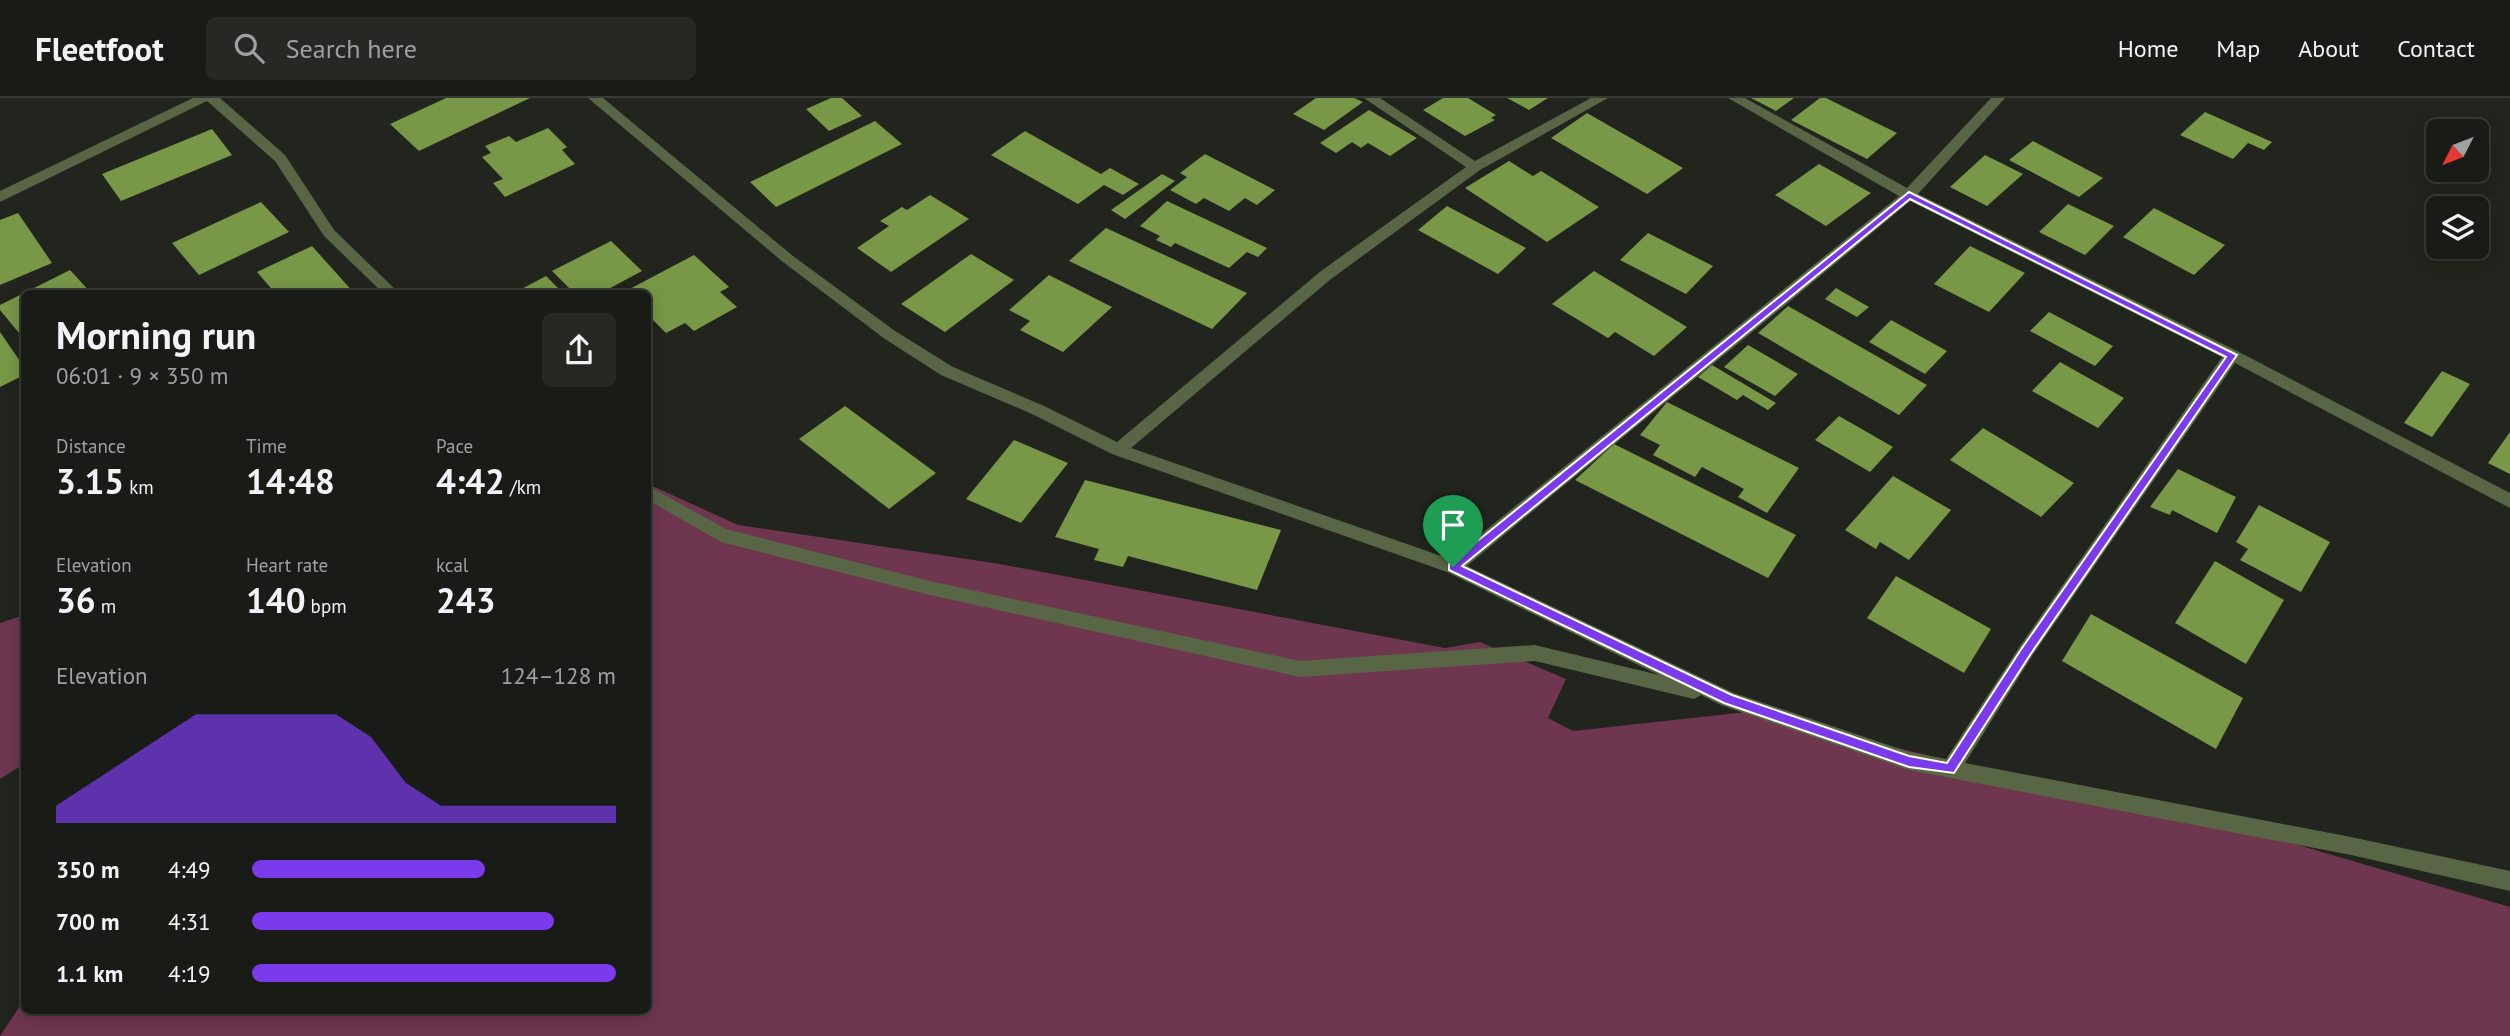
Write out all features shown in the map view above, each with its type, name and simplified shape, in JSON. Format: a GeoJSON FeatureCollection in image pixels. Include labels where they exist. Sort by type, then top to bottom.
{"type":"FeatureCollection","features":[{"type":"Feature","properties":{"kind":"street"},"geometry":{"type":"LineString","coordinates":[[0,197],[203,98]]}},
{"type":"Feature","properties":{"kind":"street"},"geometry":{"type":"LineString","coordinates":[[212,98],[279,159],[329,233],[389,290]]}},
{"type":"Feature","properties":{"kind":"street"},"geometry":{"type":"LineString","coordinates":[[1371,98],[1475,167]]}},
{"type":"Feature","properties":{"kind":"street"},"geometry":{"type":"LineString","coordinates":[[1118,450],[1326,275],[1475,167],[1601,98]]}},
{"type":"Feature","properties":{"kind":"street"},"geometry":{"type":"LineString","coordinates":[[1735,98],[1909,195],[2232,355],[2510,501]]}},
{"type":"Feature","properties":{"kind":"street"},"geometry":{"type":"LineString","coordinates":[[1453,567],[1909,195],[1998,98]]}},
{"type":"Feature","properties":{"kind":"street"},"geometry":{"type":"LineString","coordinates":[[598,99],[788,259],[890,335],[947,371],[1036,409],[1118,450],[1453,567],[1728,699]]}},
{"type":"Feature","properties":{"kind":"street"},"geometry":{"type":"LineString","coordinates":[[1950,769],[2026,652],[2232,355]]}},
{"type":"Feature","properties":{"kind":"street"},"geometry":{"type":"LineString","coordinates":[[651,494],[721,535],[930,587],[1300,670],[1535,653],[1728,699],[1909,761],[2351,846],[2510,881]]}},
{"type":"Feature","properties":{"kind":"shaded area"},"geometry":{"type":"Polygon","coordinates":[[[651,485],[738,525],[1000,564],[1445,648],[1480,642],[1566,679],[1548,718],[1573,731],[1747,712],[2274,838],[2510,907],[2510,1036],[0,1036],[21,1004],[21,1014],[651,1014],[651,485]]]}},
{"type":"Feature","properties":{"kind":"shaded area"},"geometry":{"type":"Polygon","coordinates":[[[21,616],[21,766],[0,779],[0,623],[21,616]]]}},
{"type":"Feature","properties":{"kind":"building"},"geometry":{"type":"Polygon","coordinates":[[[446,98],[530,98],[419,151],[390,124],[446,98]]]}},
{"type":"Feature","properties":{"kind":"building"},"geometry":{"type":"Polygon","coordinates":[[[831,98],[842,98],[862,116],[829,131],[806,109],[831,98]]]}},
{"type":"Feature","properties":{"kind":"building"},"geometry":{"type":"Polygon","coordinates":[[[1316,98],[1354,98],[1363,102],[1324,130],[1293,114],[1316,98]]]}},
{"type":"Feature","properties":{"kind":"building"},"geometry":{"type":"Polygon","coordinates":[[[1443,98],[1468,98],[1496,115],[1491,118],[1495,120],[1465,136],[1423,110],[1443,98]]]}},
{"type":"Feature","properties":{"kind":"building"},"geometry":{"type":"Polygon","coordinates":[[[1507,98],[1548,98],[1529,110],[1507,98]]]}},
{"type":"Feature","properties":{"kind":"building"},"geometry":{"type":"Polygon","coordinates":[[[1751,98],[1794,98],[1776,111],[1751,98]]]}},
{"type":"Feature","properties":{"kind":"building"},"geometry":{"type":"Polygon","coordinates":[[[1820,98],[1826,98],[1897,133],[1867,159],[1791,120],[1820,98]]]}},
{"type":"Feature","properties":{"kind":"building"},"geometry":{"type":"Polygon","coordinates":[[[1369,110],[1417,138],[1390,156],[1368,143],[1361,148],[1352,142],[1336,153],[1320,143],[1369,110]]]}},
{"type":"Feature","properties":{"kind":"building"},"geometry":{"type":"Polygon","coordinates":[[[2205,112],[2272,142],[2264,150],[2248,143],[2233,159],[2180,135],[2205,112]]]}},
{"type":"Feature","properties":{"kind":"building"},"geometry":{"type":"Polygon","coordinates":[[[1587,113],[1683,168],[1647,194],[1551,138],[1587,113]]]}},
{"type":"Feature","properties":{"kind":"building"},"geometry":{"type":"Polygon","coordinates":[[[875,121],[902,144],[776,207],[750,182],[875,121]]]}},
{"type":"Feature","properties":{"kind":"building"},"geometry":{"type":"Polygon","coordinates":[[[548,128],[567,147],[562,150],[575,164],[505,197],[493,183],[503,179],[482,157],[491,153],[485,146],[509,136],[516,142],[548,128]]]}},
{"type":"Feature","properties":{"kind":"building"},"geometry":{"type":"Polygon","coordinates":[[[212,129],[232,155],[121,201],[102,174],[212,129]]]}},
{"type":"Feature","properties":{"kind":"building"},"geometry":{"type":"Polygon","coordinates":[[[1025,131],[1101,174],[1110,168],[1139,184],[1123,195],[1104,185],[1078,204],[991,155],[1025,131]]]}},
{"type":"Feature","properties":{"kind":"building"},"geometry":{"type":"Polygon","coordinates":[[[2033,141],[2103,178],[2079,197],[2009,160],[2033,141]]]}},
{"type":"Feature","properties":{"kind":"building"},"geometry":{"type":"Polygon","coordinates":[[[1205,154],[1275,190],[1257,205],[1245,198],[1229,211],[1204,198],[1196,204],[1170,190],[1187,177],[1180,173],[1205,154]]]}},
{"type":"Feature","properties":{"kind":"building"},"geometry":{"type":"Polygon","coordinates":[[[1985,155],[2023,174],[1987,206],[1950,187],[1985,155]]]}},
{"type":"Feature","properties":{"kind":"building"},"geometry":{"type":"Polygon","coordinates":[[[1509,161],[1533,176],[1541,171],[1599,207],[1547,242],[1465,188],[1509,161]]]}},
{"type":"Feature","properties":{"kind":"building"},"geometry":{"type":"Polygon","coordinates":[[[1819,164],[1871,193],[1826,226],[1775,195],[1819,164]]]}},
{"type":"Feature","properties":{"kind":"building"},"geometry":{"type":"Polygon","coordinates":[[[1162,174],[1175,181],[1125,219],[1111,210],[1162,174]]]}},
{"type":"Feature","properties":{"kind":"building"},"geometry":{"type":"Polygon","coordinates":[[[930,195],[969,219],[891,272],[857,248],[889,226],[880,221],[902,207],[907,210],[930,195]]]}},
{"type":"Feature","properties":{"kind":"building"},"geometry":{"type":"Polygon","coordinates":[[[1167,201],[1267,248],[1258,257],[1247,252],[1229,268],[1175,243],[1171,247],[1156,240],[1160,236],[1140,226],[1167,201]]]}},
{"type":"Feature","properties":{"kind":"building"},"geometry":{"type":"Polygon","coordinates":[[[261,202],[289,232],[199,275],[172,243],[261,202]]]}},
{"type":"Feature","properties":{"kind":"building"},"geometry":{"type":"Polygon","coordinates":[[[2068,204],[2114,226],[2085,255],[2039,232],[2068,204]]]}},
{"type":"Feature","properties":{"kind":"building"},"geometry":{"type":"Polygon","coordinates":[[[1447,206],[1526,248],[1498,274],[1418,230],[1447,206]]]}},
{"type":"Feature","properties":{"kind":"building"},"geometry":{"type":"Polygon","coordinates":[[[2154,208],[2225,245],[2194,275],[2123,237],[2154,208]]]}},
{"type":"Feature","properties":{"kind":"building"},"geometry":{"type":"Polygon","coordinates":[[[18,213],[52,263],[0,285],[0,220],[18,213]]]}},
{"type":"Feature","properties":{"kind":"building"},"geometry":{"type":"Polygon","coordinates":[[[1106,228],[1247,293],[1212,329],[1069,261],[1106,228]]]}},
{"type":"Feature","properties":{"kind":"building"},"geometry":{"type":"Polygon","coordinates":[[[1648,233],[1713,266],[1686,294],[1620,260],[1648,233]]]}},
{"type":"Feature","properties":{"kind":"building"},"geometry":{"type":"Polygon","coordinates":[[[611,241],[642,271],[606,290],[571,290],[552,271],[611,241]]]}},
{"type":"Feature","properties":{"kind":"building"},"geometry":{"type":"Polygon","coordinates":[[[312,246],[351,290],[273,290],[257,272],[312,246]]]}},
{"type":"Feature","properties":{"kind":"building"},"geometry":{"type":"Polygon","coordinates":[[[1970,246],[2025,273],[1989,312],[1934,284],[1970,246]]]}},
{"type":"Feature","properties":{"kind":"building"},"geometry":{"type":"Polygon","coordinates":[[[971,254],[1014,280],[945,332],[901,304],[971,254]]]}},
{"type":"Feature","properties":{"kind":"building"},"geometry":{"type":"Polygon","coordinates":[[[694,255],[729,287],[720,292],[737,307],[694,331],[685,323],[666,333],[651,318],[651,290],[628,290],[694,255]]]}},
{"type":"Feature","properties":{"kind":"building"},"geometry":{"type":"Polygon","coordinates":[[[70,270],[88,290],[30,290],[70,270]]]}},
{"type":"Feature","properties":{"kind":"building"},"geometry":{"type":"Polygon","coordinates":[[[1594,271],[1687,327],[1654,356],[1615,332],[1608,338],[1552,304],[1594,271]]]}},
{"type":"Feature","properties":{"kind":"building"},"geometry":{"type":"Polygon","coordinates":[[[1049,275],[1112,307],[1063,352],[1020,330],[1030,321],[1009,310],[1049,275]]]}},
{"type":"Feature","properties":{"kind":"building"},"geometry":{"type":"Polygon","coordinates":[[[546,276],[560,290],[520,290],[546,276]]]}},
{"type":"Feature","properties":{"kind":"building"},"geometry":{"type":"Polygon","coordinates":[[[1836,288],[1869,307],[1857,317],[1825,299],[1836,288]]]}},
{"type":"Feature","properties":{"kind":"building"},"geometry":{"type":"Polygon","coordinates":[[[21,294],[21,335],[0,310],[0,305],[21,294]]]}},
{"type":"Feature","properties":{"kind":"building"},"geometry":{"type":"Polygon","coordinates":[[[1788,306],[1927,385],[1899,415],[1758,333],[1788,306]]]}},
{"type":"Feature","properties":{"kind":"building"},"geometry":{"type":"Polygon","coordinates":[[[2049,312],[2113,346],[2095,366],[2030,331],[2049,312]]]}},
{"type":"Feature","properties":{"kind":"building"},"geometry":{"type":"Polygon","coordinates":[[[1891,320],[1947,351],[1925,374],[1869,342],[1891,320]]]}},
{"type":"Feature","properties":{"kind":"building"},"geometry":{"type":"Polygon","coordinates":[[[0,332],[21,363],[21,376],[0,387],[0,332]]]}},
{"type":"Feature","properties":{"kind":"building"},"geometry":{"type":"Polygon","coordinates":[[[1748,345],[1798,374],[1775,396],[1724,367],[1748,345]]]}},
{"type":"Feature","properties":{"kind":"building"},"geometry":{"type":"Polygon","coordinates":[[[2060,362],[2124,398],[2098,428],[2032,391],[2060,362]]]}},
{"type":"Feature","properties":{"kind":"building"},"geometry":{"type":"Polygon","coordinates":[[[1712,365],[1776,403],[1768,410],[1743,395],[1737,400],[1698,377],[1712,365]]]}},
{"type":"Feature","properties":{"kind":"building"},"geometry":{"type":"Polygon","coordinates":[[[2442,371],[2470,384],[2432,437],[2404,423],[2442,371]]]}},
{"type":"Feature","properties":{"kind":"building"},"geometry":{"type":"Polygon","coordinates":[[[1667,402],[1799,468],[1767,513],[1738,497],[1744,489],[1702,467],[1695,477],[1653,455],[1660,445],[1640,435],[1667,402]]]}},
{"type":"Feature","properties":{"kind":"building"},"geometry":{"type":"Polygon","coordinates":[[[845,406],[936,473],[889,509],[799,439],[845,406]]]}},
{"type":"Feature","properties":{"kind":"building"},"geometry":{"type":"Polygon","coordinates":[[[1839,416],[1893,447],[1870,472],[1815,440],[1839,416]]]}},
{"type":"Feature","properties":{"kind":"building"},"geometry":{"type":"Polygon","coordinates":[[[1983,428],[2074,483],[2041,517],[1950,460],[1983,428]]]}},
{"type":"Feature","properties":{"kind":"building"},"geometry":{"type":"Polygon","coordinates":[[[2510,432],[2510,474],[2488,463],[2510,432]]]}},
{"type":"Feature","properties":{"kind":"building"},"geometry":{"type":"Polygon","coordinates":[[[1014,440],[1068,463],[1021,523],[966,499],[1014,440]]]}},
{"type":"Feature","properties":{"kind":"building"},"geometry":{"type":"Polygon","coordinates":[[[1614,444],[1796,535],[1768,578],[1575,480],[1614,444]]]}},
{"type":"Feature","properties":{"kind":"building"},"geometry":{"type":"Polygon","coordinates":[[[2178,469],[2236,497],[2217,533],[2172,510],[2170,515],[2150,507],[2178,469]]]}},
{"type":"Feature","properties":{"kind":"building"},"geometry":{"type":"Polygon","coordinates":[[[1893,476],[1951,510],[1909,560],[1880,542],[1876,549],[1845,530],[1893,476]]]}},
{"type":"Feature","properties":{"kind":"building"},"geometry":{"type":"Polygon","coordinates":[[[1085,480],[1281,530],[1257,590],[1128,556],[1123,567],[1094,560],[1099,549],[1055,537],[1085,480]]]}},
{"type":"Feature","properties":{"kind":"building"},"geometry":{"type":"Polygon","coordinates":[[[2259,505],[2330,542],[2301,592],[2240,560],[2248,549],[2236,542],[2259,505]]]}},
{"type":"Feature","properties":{"kind":"building"},"geometry":{"type":"Polygon","coordinates":[[[2215,561],[2284,600],[2246,664],[2175,623],[2215,561]]]}},
{"type":"Feature","properties":{"kind":"building"},"geometry":{"type":"Polygon","coordinates":[[[1896,576],[1991,629],[1964,673],[1867,618],[1896,576]]]}},
{"type":"Feature","properties":{"kind":"building"},"geometry":{"type":"Polygon","coordinates":[[[2091,614],[2243,698],[2216,749],[2062,661],[2091,614]]]}},
{"type":"Feature","properties":{"kind":"route"},"geometry":{"type":"LineString","coordinates":[[1909,195],[2232,355],[2026,652],[1950,769],[1909,761],[1728,699],[1453,567],[1626,423],[1802,285],[1909,195]]}}]}
